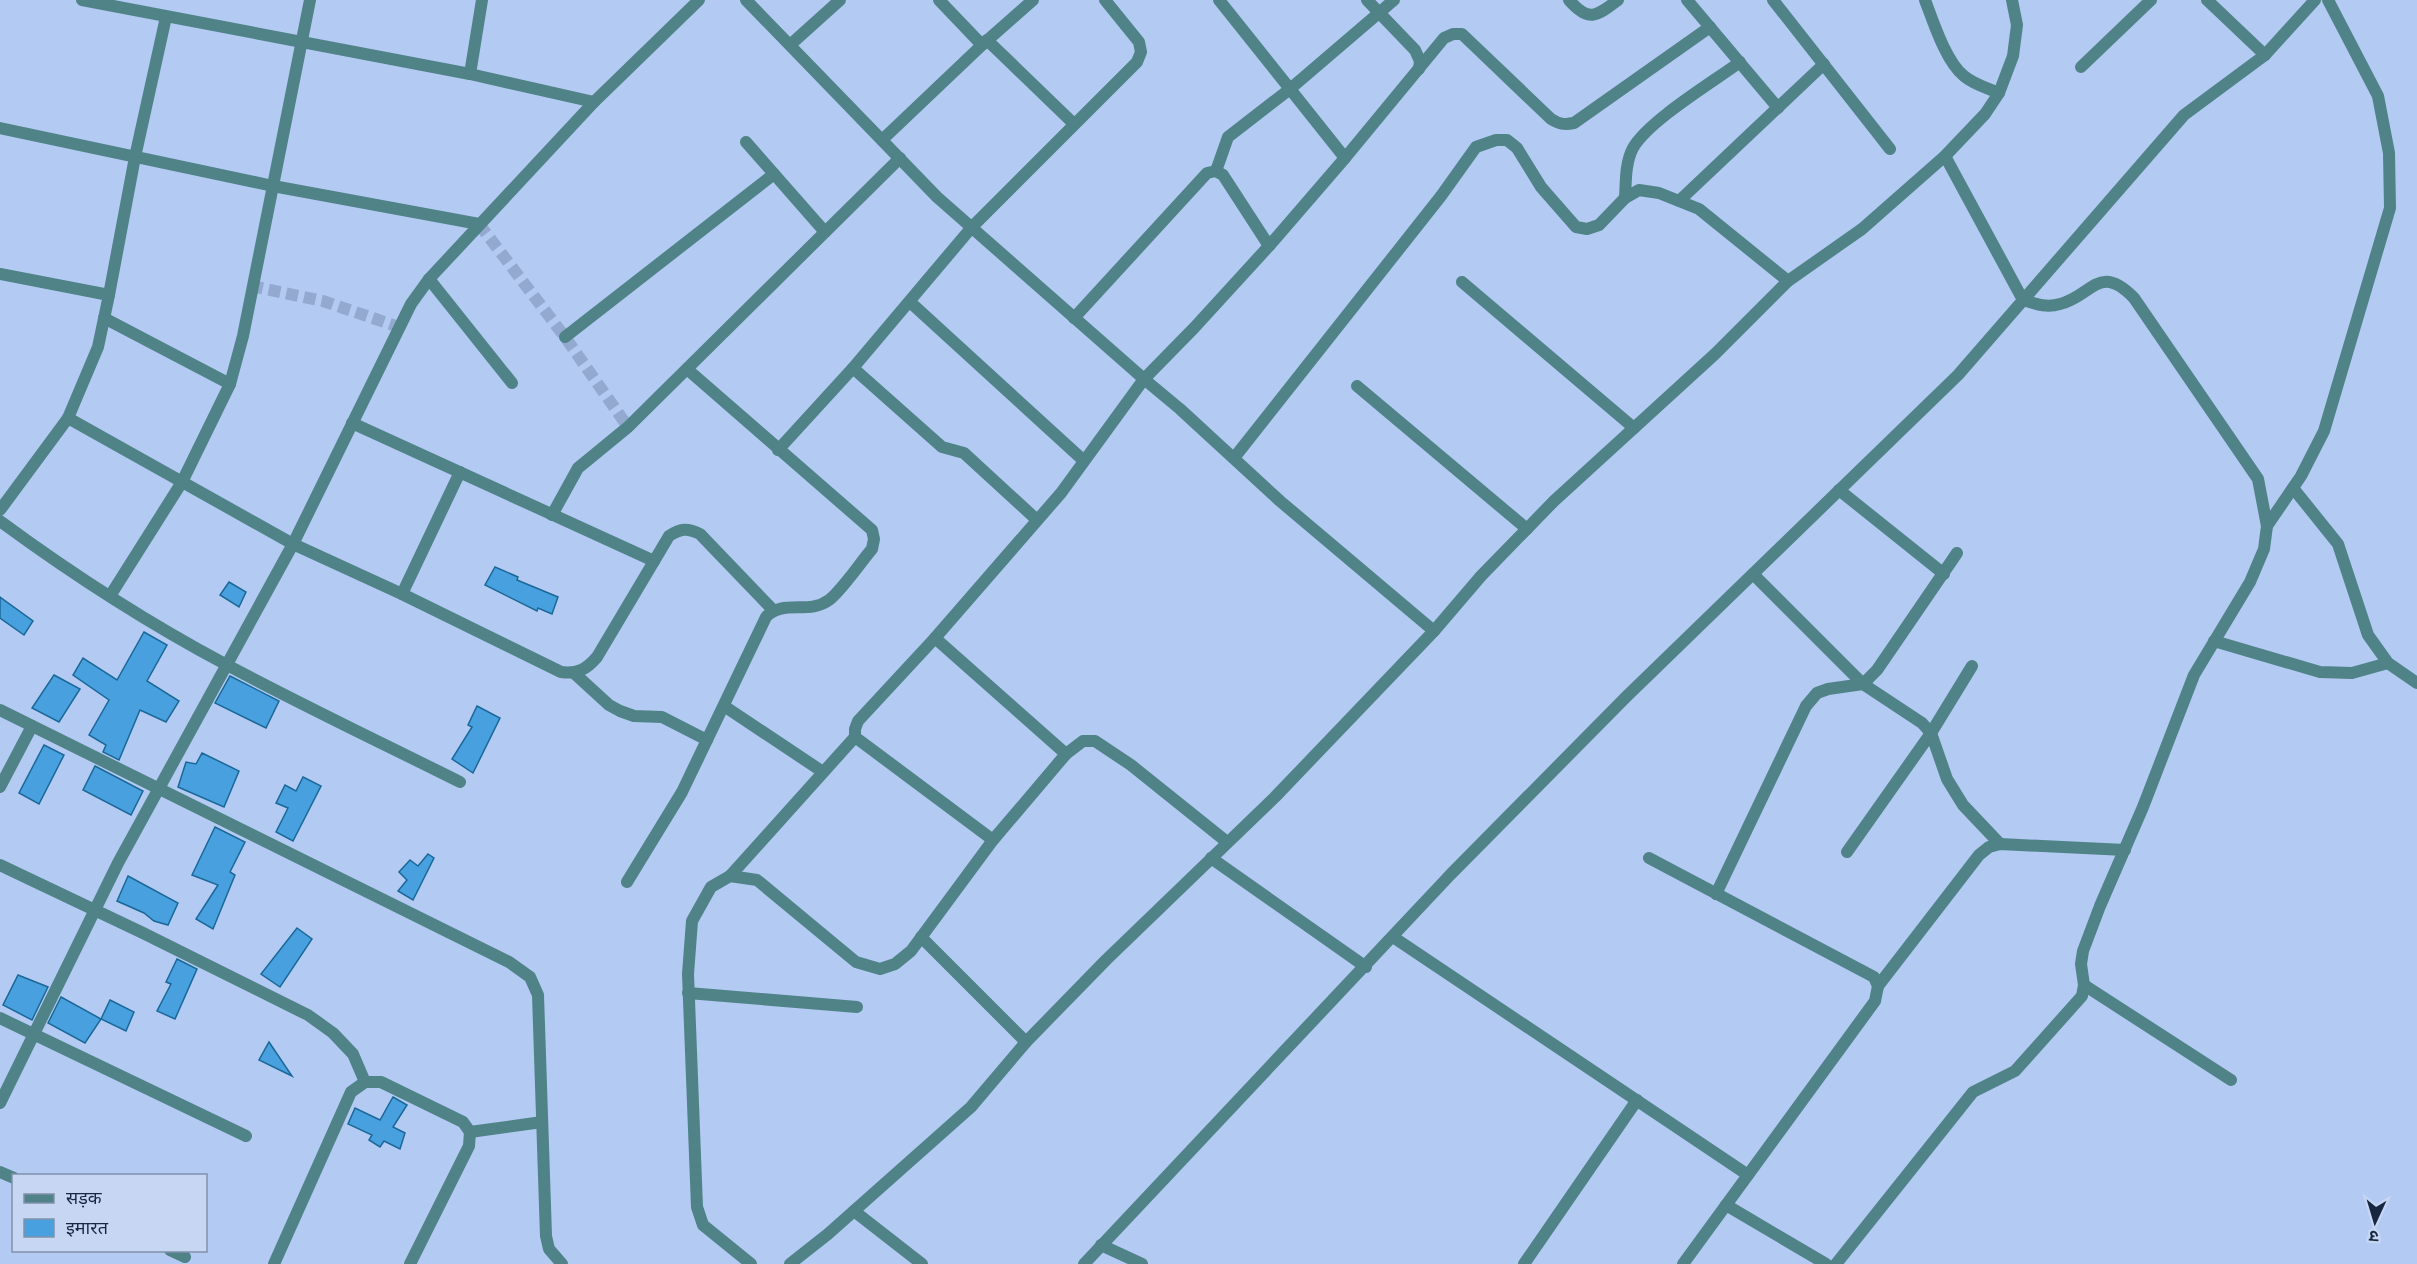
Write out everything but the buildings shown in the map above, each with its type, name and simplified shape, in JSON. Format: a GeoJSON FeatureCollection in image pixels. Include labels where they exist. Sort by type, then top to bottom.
{"type":"FeatureCollection","features":[{"type":"Feature","properties":{"kind":"street"},"geometry":{"type":"LineString","coordinates":[[82,0],[470,74],[594,102]]}},
{"type":"Feature","properties":{"kind":"street"},"geometry":{"type":"LineString","coordinates":[[110,596],[182,482],[230,384],[243,336],[310,0]]}},
{"type":"Feature","properties":{"kind":"street"},"geometry":{"type":"LineString","coordinates":[[470,74],[482,0]]}},
{"type":"Feature","properties":{"kind":"street"},"geometry":{"type":"LineString","coordinates":[[0,1103],[95,910],[293,544],[411,304],[429,279],[594,102],[699,0]]}},
{"type":"Feature","properties":{"kind":"street"},"geometry":{"type":"LineString","coordinates":[[746,0],[938,197],[1144,380],[1180,409],[1280,501],[1434,631]]}},
{"type":"Feature","properties":{"kind":"street"},"geometry":{"type":"LineString","coordinates":[[790,45],[840,0]]}},
{"type":"Feature","properties":{"kind":"street"},"geometry":{"type":"LineString","coordinates":[[939,0],[1074,124]]}},
{"type":"Feature","properties":{"kind":"street"},"geometry":{"type":"LineString","coordinates":[[882,140],[1033,0]]}},
{"type":"Feature","properties":{"kind":"street"},"geometry":{"type":"LineString","coordinates":[[778,450],[853,368],[972,227],[1137,62],[1141,52],[1139,42],[1105,0]]}},
{"type":"Feature","properties":{"kind":"street"},"geometry":{"type":"LineString","coordinates":[[1219,0],[1346,158]]}},
{"type":"Feature","properties":{"kind":"street"},"geometry":{"type":"LineString","coordinates":[[1367,0],[1415,50],[1420,61],[1419,69]]}},
{"type":"Feature","properties":{"kind":"street"},"geometry":{"type":"LineString","coordinates":[[1216,171],[1228,137],[1290,89],[1394,0]]}},
{"type":"Feature","properties":{"kind":"street"},"geometry":{"type":"LineString","coordinates":[[1569,0],[1580,12],[1589,16],[1600,13],[1618,0]]}},
{"type":"Feature","properties":{"kind":"street"},"geometry":{"type":"LineString","coordinates":[[1687,0],[1778,108]]}},
{"type":"Feature","properties":{"kind":"street"},"geometry":{"type":"LineString","coordinates":[[1773,0],[1890,149]]}},
{"type":"Feature","properties":{"kind":"street"},"geometry":{"type":"LineString","coordinates":[[1925,0],[1937,31],[1959,72],[1967,79],[1999,93]]}},
{"type":"Feature","properties":{"kind":"street"},"geometry":{"type":"LineString","coordinates":[[790,1264],[854,1211],[971,1107],[1026,1042],[1106,960],[1275,797],[1434,631],[1481,576],[1527,529],[1715,354],[1788,281],[1862,229],[1945,156],[1985,114],[1999,93],[2013,56],[2017,25],[2012,0]]}},
{"type":"Feature","properties":{"kind":"street"},"geometry":{"type":"LineString","coordinates":[[2081,67],[2151,0]]}},
{"type":"Feature","properties":{"kind":"street"},"geometry":{"type":"LineString","coordinates":[[2207,0],[2265,55]]}},
{"type":"Feature","properties":{"kind":"street"},"geometry":{"type":"LineString","coordinates":[[1084,1264],[1366,967],[1451,874],[1618,706],[1958,375],[2184,115],[2265,55],[2315,0]]}},
{"type":"Feature","properties":{"kind":"street"},"geometry":{"type":"LineString","coordinates":[[2267,526],[2293,488],[2324,431],[2390,208],[2389,153],[2378,96],[2328,0]]}},
{"type":"Feature","properties":{"kind":"street"},"geometry":{"type":"LineString","coordinates":[[0,510],[68,418],[94,358],[166,17]]}},
{"type":"Feature","properties":{"kind":"street"},"geometry":{"type":"LineString","coordinates":[[751,1264],[704,1225],[697,1207],[688,993],[692,921],[711,887],[730,876],[855,737],[858,721],[935,638],[1060,493],[1144,380],[1269,246],[1346,158],[1444,38],[1453,34],[1462,34],[1551,119],[1559,124],[1567,124],[1574,123],[1710,27]]}},
{"type":"Feature","properties":{"kind":"street"},"geometry":{"type":"LineString","coordinates":[[1625,198],[1628,163],[1633,148],[1651,126],[1740,62]]}},
{"type":"Feature","properties":{"kind":"street"},"geometry":{"type":"LineString","coordinates":[[1678,201],[1824,64]]}},
{"type":"Feature","properties":{"kind":"street"},"geometry":{"type":"LineString","coordinates":[[0,128],[273,186],[479,224]]}},
{"type":"Feature","properties":{"kind":"street"},"geometry":{"type":"LineString","coordinates":[[1234,458],[1434,206],[1476,147],[1496,140],[1507,140],[1517,148],[1541,186],[1576,226],[1587,229],[1599,225],[1625,198],[1639,190],[1659,193],[1699,209],[1788,281]]}},
{"type":"Feature","properties":{"kind":"street"},"geometry":{"type":"LineString","coordinates":[[746,142],[825,232]]}},
{"type":"Feature","properties":{"kind":"street"},"geometry":{"type":"LineString","coordinates":[[1836,1264],[1973,1092],[2015,1071],[2082,996],[2083,951],[2194,675],[2250,582],[2264,549],[2267,526],[2258,479],[2134,298],[2122,285],[2110,282],[2096,284],[2061,304],[2042,306],[2023,300],[1945,156]]}},
{"type":"Feature","properties":{"kind":"street"},"geometry":{"type":"LineString","coordinates":[[552,515],[578,468],[628,427],[900,158]]}},
{"type":"Feature","properties":{"kind":"street"},"geometry":{"type":"LineString","coordinates":[[1074,318],[1207,174],[1216,171],[1223,175],[1269,246]]}},
{"type":"Feature","properties":{"kind":"street"},"geometry":{"type":"LineString","coordinates":[[565,337],[774,174]]}},
{"type":"Feature","properties":{"kind":"street"},"geometry":{"type":"LineString","coordinates":[[0,274],[109,295]]}},
{"type":"Feature","properties":{"kind":"street"},"geometry":{"type":"LineString","coordinates":[[429,279],[512,382]]}},
{"type":"Feature","properties":{"kind":"street"},"geometry":{"type":"LineString","coordinates":[[1462,282],[1634,428]]}},
{"type":"Feature","properties":{"kind":"street"},"geometry":{"type":"LineString","coordinates":[[910,302],[1083,460]]}},
{"type":"Feature","properties":{"kind":"street"},"geometry":{"type":"LineString","coordinates":[[104,318],[230,384]]}},
{"type":"Feature","properties":{"kind":"street"},"geometry":{"type":"LineString","coordinates":[[853,368],[942,447],[964,453],[1037,520]]}},
{"type":"Feature","properties":{"kind":"street"},"geometry":{"type":"LineString","coordinates":[[627,882],[682,792],[766,616],[772,610],[780,607],[806,608],[828,600],[872,549],[874,539],[872,530],[687,369]]}},
{"type":"Feature","properties":{"kind":"street"},"geometry":{"type":"LineString","coordinates":[[1357,386],[1527,529]]}},
{"type":"Feature","properties":{"kind":"street"},"geometry":{"type":"LineString","coordinates":[[68,418],[293,544],[402,594],[561,672],[574,674],[588,668],[597,657],[669,536],[678,530],[689,529],[700,534],[772,610]]}},
{"type":"Feature","properties":{"kind":"street"},"geometry":{"type":"LineString","coordinates":[[352,423],[654,561]]}},
{"type":"Feature","properties":{"kind":"street"},"geometry":{"type":"LineString","coordinates":[[402,594],[460,472]]}},
{"type":"Feature","properties":{"kind":"street"},"geometry":{"type":"LineString","coordinates":[[2293,488],[2338,544],[2368,635],[2388,663],[2417,683]]}},
{"type":"Feature","properties":{"kind":"street"},"geometry":{"type":"LineString","coordinates":[[1839,490],[1944,574]]}},
{"type":"Feature","properties":{"kind":"street"},"geometry":{"type":"LineString","coordinates":[[0,521],[50,558],[226,665],[459,782]]}},
{"type":"Feature","properties":{"kind":"street"},"geometry":{"type":"LineString","coordinates":[[1716,894],[1806,706],[1817,693],[1828,689],[1863,684],[1883,664],[1957,553]]}},
{"type":"Feature","properties":{"kind":"street"},"geometry":{"type":"LineString","coordinates":[[1753,574],[1863,684],[1922,723],[1931,733],[1947,779],[1963,805],[2000,844]]}},
{"type":"Feature","properties":{"kind":"street"},"geometry":{"type":"LineString","coordinates":[[935,638],[1066,754]]}},
{"type":"Feature","properties":{"kind":"street"},"geometry":{"type":"LineString","coordinates":[[2214,641],[2320,672],[2352,673],[2388,663]]}},
{"type":"Feature","properties":{"kind":"street"},"geometry":{"type":"LineString","coordinates":[[1847,852],[1931,733],[1972,666]]}},
{"type":"Feature","properties":{"kind":"street"},"geometry":{"type":"LineString","coordinates":[[574,674],[609,705],[620,711],[634,716],[662,717],[707,740]]}},
{"type":"Feature","properties":{"kind":"street"},"geometry":{"type":"LineString","coordinates":[[724,706],[823,772]]}},
{"type":"Feature","properties":{"kind":"street"},"geometry":{"type":"LineString","coordinates":[[0,710],[509,962],[530,977],[537,995],[546,1236],[549,1249],[562,1264]]}},
{"type":"Feature","properties":{"kind":"street"},"geometry":{"type":"LineString","coordinates":[[0,787],[32,726]]}},
{"type":"Feature","properties":{"kind":"street"},"geometry":{"type":"LineString","coordinates":[[855,737],[993,840]]}},
{"type":"Feature","properties":{"kind":"street"},"geometry":{"type":"LineString","coordinates":[[730,876],[757,880],[856,962],[880,969],[895,964],[911,951],[993,840],[1066,754],[1083,741],[1095,741],[1131,765],[1227,842]]}},
{"type":"Feature","properties":{"kind":"street"},"geometry":{"type":"LineString","coordinates":[[1683,1264],[1875,1001],[1878,986],[1978,855],[1989,847],[2000,844],[2124,850]]}},
{"type":"Feature","properties":{"kind":"street"},"geometry":{"type":"LineString","coordinates":[[1211,858],[1366,967]]}},
{"type":"Feature","properties":{"kind":"street"},"geometry":{"type":"LineString","coordinates":[[1649,858],[1874,977],[1878,986]]}},
{"type":"Feature","properties":{"kind":"street"},"geometry":{"type":"LineString","coordinates":[[0,865],[308,1015],[333,1033],[353,1054],[365,1082]]}},
{"type":"Feature","properties":{"kind":"street"},"geometry":{"type":"LineString","coordinates":[[921,937],[1026,1042]]}},
{"type":"Feature","properties":{"kind":"street"},"geometry":{"type":"LineString","coordinates":[[1393,937],[1748,1174]]}},
{"type":"Feature","properties":{"kind":"street"},"geometry":{"type":"LineString","coordinates":[[2084,985],[2231,1080]]}},
{"type":"Feature","properties":{"kind":"street"},"geometry":{"type":"LineString","coordinates":[[688,993],[857,1007]]}},
{"type":"Feature","properties":{"kind":"street"},"geometry":{"type":"LineString","coordinates":[[0,1018],[246,1136]]}},
{"type":"Feature","properties":{"kind":"street"},"geometry":{"type":"LineString","coordinates":[[274,1264],[351,1092],[365,1082],[381,1082],[464,1122],[470,1132],[469,1146],[410,1264]]}},
{"type":"Feature","properties":{"kind":"street"},"geometry":{"type":"LineString","coordinates":[[1524,1264],[1637,1100]]}},
{"type":"Feature","properties":{"kind":"street"},"geometry":{"type":"LineString","coordinates":[[470,1132],[542,1122]]}},
{"type":"Feature","properties":{"kind":"street"},"geometry":{"type":"LineString","coordinates":[[1726,1205],[1826,1264]]}},
{"type":"Feature","properties":{"kind":"street"},"geometry":{"type":"LineString","coordinates":[[854,1211],[922,1264]]}},
{"type":"Feature","properties":{"kind":"street"},"geometry":{"type":"LineString","coordinates":[[1101,1245],[1142,1264]]}},
{"type":"Feature","properties":{"kind":"street"},"geometry":{"type":"LineString","coordinates":[[173,1252],[185,1257]]}},
{"type":"Feature","properties":{"kind":"tunnel"},"geometry":{"type":"LineString","coordinates":[[479,224],[565,337],[628,427]]}},
{"type":"Feature","properties":{"kind":"tunnel"},"geometry":{"type":"LineString","coordinates":[[251,286],[323,301],[399,327]]}}]}
